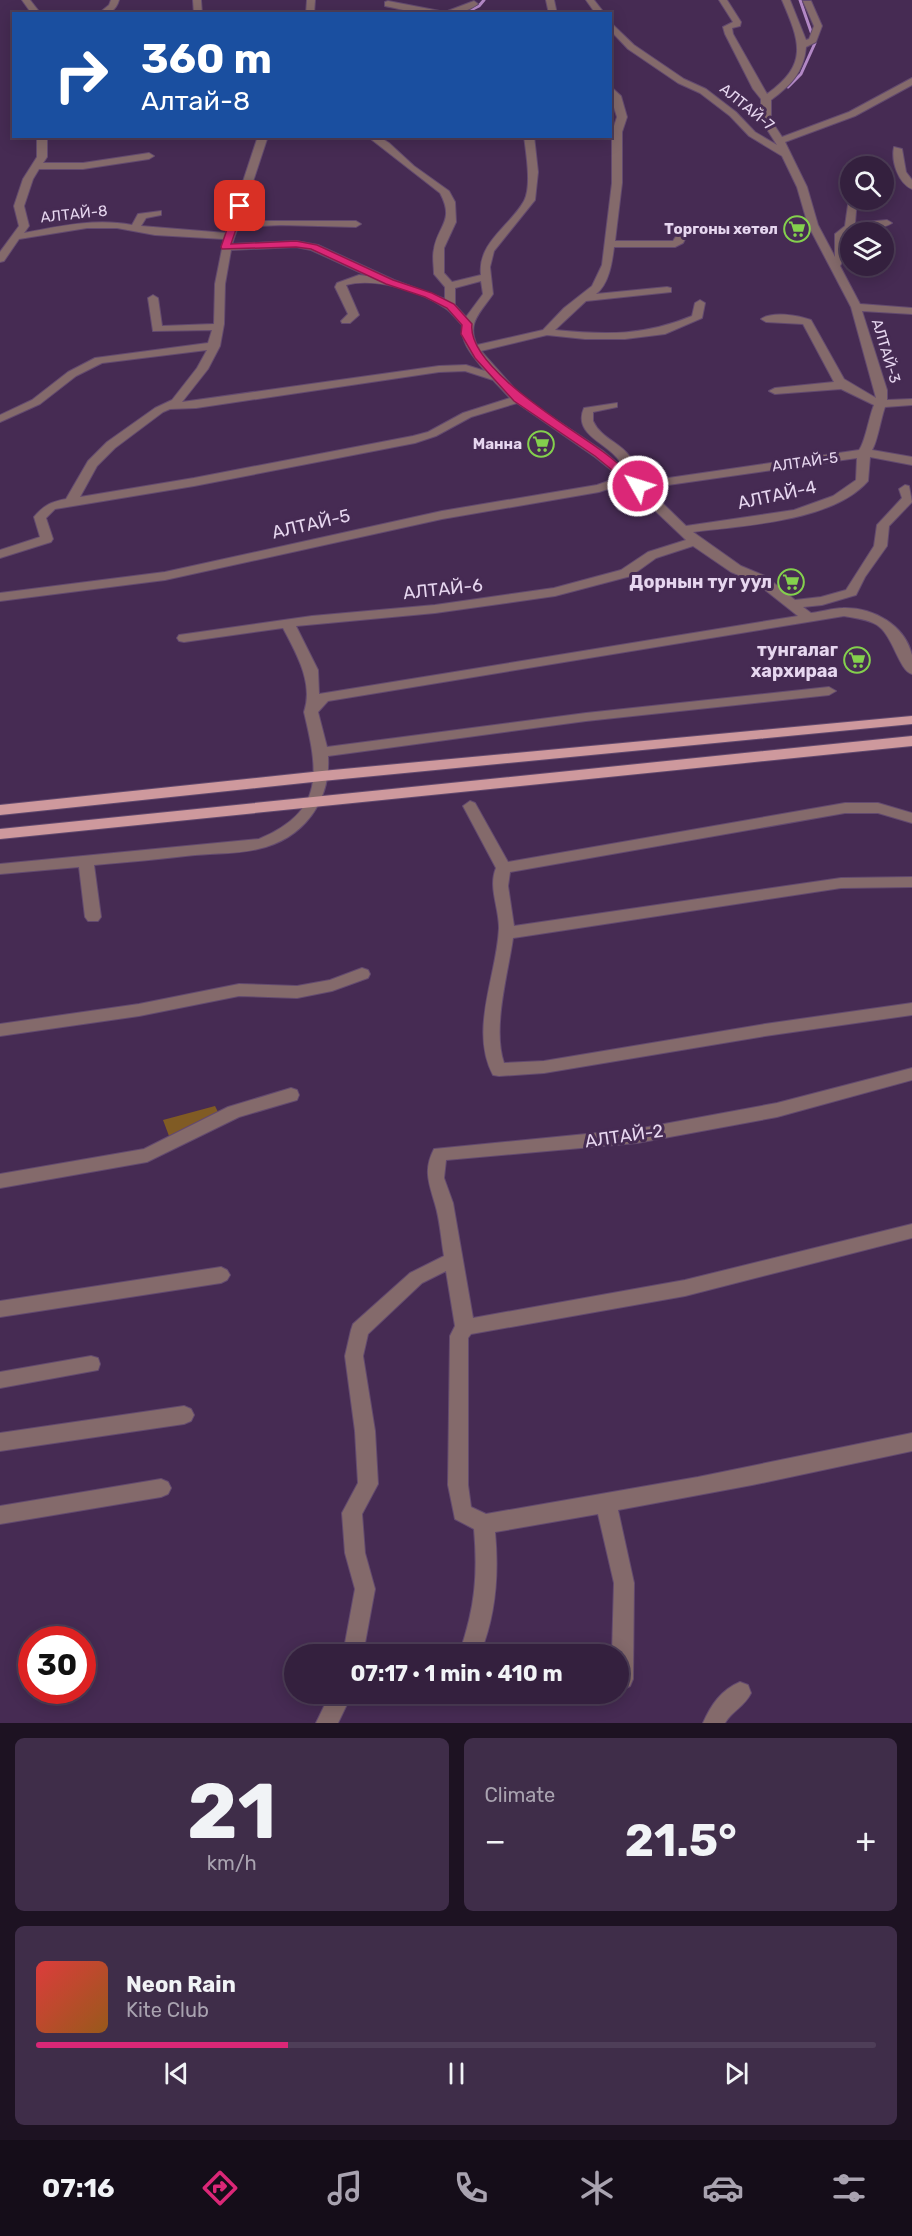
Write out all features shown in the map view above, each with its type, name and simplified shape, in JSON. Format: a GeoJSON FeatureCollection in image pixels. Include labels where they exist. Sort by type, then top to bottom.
{"type":"FeatureCollection","features":[{"type":"Feature","properties":{"kind":"main road"},"geometry":{"type":"LineString","coordinates":[[0,810],[322,776],[912,720]]}},
{"type":"Feature","properties":{"kind":"main road"},"geometry":{"type":"LineString","coordinates":[[0,834],[912,741]]}},
{"type":"Feature","properties":{"kind":"street"},"geometry":{"type":"LineString","coordinates":[[26,0],[35,12]]}},
{"type":"Feature","properties":{"kind":"street"},"geometry":{"type":"LineString","coordinates":[[105,12],[113,6],[115,0]]}},
{"type":"Feature","properties":{"kind":"street"},"geometry":{"type":"LineString","coordinates":[[590,0],[599,12]]}},
{"type":"Feature","properties":{"kind":"street","name":"АЛТАЙ-7"},"geometry":{"type":"LineString","coordinates":[[723,0],[737,22],[727,27],[729,34],[758,89],[766,99],[766,120],[787,155]]}},
{"type":"Feature","properties":{"kind":"street"},"geometry":{"type":"LineString","coordinates":[[786,0],[802,36],[801,46]]}},
{"type":"Feature","properties":{"kind":"street","name":"АЛТАЙ-7"},"geometry":{"type":"LineString","coordinates":[[766,99],[787,84],[800,61],[801,46],[813,40],[818,26],[807,1]]}},
{"type":"Feature","properties":{"kind":"street"},"geometry":{"type":"LineString","coordinates":[[388,4],[431,12]]}},
{"type":"Feature","properties":{"kind":"street"},"geometry":{"type":"LineString","coordinates":[[455,12],[473,7]]}},
{"type":"Feature","properties":{"kind":"street","name":"АЛТАЙ-7"},"geometry":{"type":"LineString","coordinates":[[612,26],[631,47],[681,81],[703,91],[733,114],[752,134],[787,155]]}},
{"type":"Feature","properties":{"kind":"street"},"geometry":{"type":"LineString","coordinates":[[779,141],[852,114],[912,81]]}},
{"type":"Feature","properties":{"kind":"street"},"geometry":{"type":"LineString","coordinates":[[547,332],[568,309],[597,288],[606,265],[617,183],[617,132],[622,117],[613,93]]}},
{"type":"Feature","properties":{"kind":"street","name":"АЛТАЙ-8"},"geometry":{"type":"LineString","coordinates":[[0,273],[0,260],[24,226],[19,206],[35,166],[42,157],[42,138]]}},
{"type":"Feature","properties":{"kind":"street"},"geometry":{"type":"LineString","coordinates":[[71,502],[92,464],[111,445],[159,410],[176,402],[202,369],[214,346],[218,327],[228,242],[256,163],[262,138]]}},
{"type":"Feature","properties":{"kind":"street"},"geometry":{"type":"LineString","coordinates":[[374,138],[444,191],[450,202],[451,222],[439,248],[439,274],[450,286],[450,306]]}},
{"type":"Feature","properties":{"kind":"street"},"geometry":{"type":"LineString","coordinates":[[529,138],[532,172],[530,200],[489,251],[485,267],[488,294],[467,324],[466,334],[474,349],[497,378],[518,399],[598,454],[633,482],[695,541],[736,569],[768,585],[807,617]]}},
{"type":"Feature","properties":{"kind":"street"},"geometry":{"type":"LineString","coordinates":[[897,149],[902,172],[912,186]]}},
{"type":"Feature","properties":{"kind":"street","name":"АЛТАЙ-3"},"geometry":{"type":"LineString","coordinates":[[787,155],[802,187],[813,225],[856,307],[881,390],[880,404]]}},
{"type":"Feature","properties":{"kind":"street"},"geometry":{"type":"LineString","coordinates":[[35,166],[83,166],[149,156]]}},
{"type":"Feature","properties":{"kind":"street"},"geometry":{"type":"LineString","coordinates":[[135,228],[142,216],[157,213]]}},
{"type":"Feature","properties":{"kind":"street"},"geometry":{"type":"LineString","coordinates":[[233,224],[281,222],[356,224]]}},
{"type":"Feature","properties":{"kind":"street","name":"АЛТАЙ-8"},"geometry":{"type":"LineString","coordinates":[[16,237],[87,225],[117,225],[228,242]]}},
{"type":"Feature","properties":{"kind":"street"},"geometry":{"type":"LineString","coordinates":[[609,244],[675,244],[682,235]]}},
{"type":"Feature","properties":{"kind":"street"},"geometry":{"type":"LineString","coordinates":[[228,242],[296,244],[314,247],[390,282],[428,295],[450,306],[467,324]]}},
{"type":"Feature","properties":{"kind":"street"},"geometry":{"type":"LineString","coordinates":[[833,266],[840,258]]}},
{"type":"Feature","properties":{"kind":"street"},"geometry":{"type":"LineString","coordinates":[[346,321],[354,315],[340,287],[342,283],[359,278],[390,282]]}},
{"type":"Feature","properties":{"kind":"street"},"geometry":{"type":"LineString","coordinates":[[450,286],[486,278]]}},
{"type":"Feature","properties":{"kind":"street"},"geometry":{"type":"LineString","coordinates":[[586,298],[667,290]]}},
{"type":"Feature","properties":{"kind":"street"},"geometry":{"type":"LineString","coordinates":[[153,298],[157,329],[218,327]]}},
{"type":"Feature","properties":{"kind":"street"},"geometry":{"type":"LineString","coordinates":[[474,349],[547,332],[585,336],[625,336],[665,331],[697,318],[700,303]]}},
{"type":"Feature","properties":{"kind":"street","name":"АЛТАЙ-3"},"geometry":{"type":"LineString","coordinates":[[856,307],[912,311]]}},
{"type":"Feature","properties":{"kind":"street"},"geometry":{"type":"LineString","coordinates":[[766,318],[799,319],[807,322],[839,381],[844,386],[880,404],[912,402]]}},
{"type":"Feature","properties":{"kind":"street"},"geometry":{"type":"LineString","coordinates":[[0,419],[36,402],[72,374],[99,360],[214,346]]}},
{"type":"Feature","properties":{"kind":"street"},"geometry":{"type":"LineString","coordinates":[[168,406],[196,405],[439,369],[466,368],[497,378]]}},
{"type":"Feature","properties":{"kind":"street"},"geometry":{"type":"LineString","coordinates":[[775,391],[844,386]]}},
{"type":"Feature","properties":{"kind":"street"},"geometry":{"type":"LineString","coordinates":[[0,554],[47,539],[40,517],[51,506],[205,480],[415,439],[432,434],[467,415],[518,399]]}},
{"type":"Feature","properties":{"kind":"street","name":"АЛТАЙ-4"},"geometry":{"type":"LineString","coordinates":[[684,530],[796,513],[837,499],[862,481],[865,452],[870,444],[871,429],[880,404]]}},
{"type":"Feature","properties":{"kind":"street"},"geometry":{"type":"LineString","coordinates":[[613,405],[588,410],[586,414],[589,428],[605,443],[625,455],[633,482]]}},
{"type":"Feature","properties":{"kind":"street"},"geometry":{"type":"LineString","coordinates":[[865,452],[891,454],[912,461]]}},
{"type":"Feature","properties":{"kind":"street","name":"АЛТАЙ-5"},"geometry":{"type":"LineString","coordinates":[[0,597],[165,576],[442,515],[633,482],[849,456],[865,452]]}},
{"type":"Feature","properties":{"kind":"street"},"geometry":{"type":"LineString","coordinates":[[791,603],[822,601],[851,592],[853,584],[876,556],[884,537],[883,525],[908,500],[904,489]]}},
{"type":"Feature","properties":{"kind":"street","name":"АЛТАЙ-6"},"geometry":{"type":"LineString","coordinates":[[184,638],[288,624],[435,609],[555,592],[626,573],[652,555],[695,541]]}},
{"type":"Feature","properties":{"kind":"street"},"geometry":{"type":"LineString","coordinates":[[313,706],[324,697],[844,612],[869,615],[886,624],[897,637],[912,670]]}},
{"type":"Feature","properties":{"kind":"street"},"geometry":{"type":"LineString","coordinates":[[0,869],[264,842],[287,831],[305,816],[315,802],[322,776],[321,752],[311,712],[313,706],[311,670],[288,624]]}},
{"type":"Feature","properties":{"kind":"street"},"geometry":{"type":"LineString","coordinates":[[321,752],[586,717],[829,691]]}},
{"type":"Feature","properties":{"kind":"street"},"geometry":{"type":"LineString","coordinates":[[470,806],[504,868]]}},
{"type":"Feature","properties":{"kind":"street"},"geometry":{"type":"LineString","coordinates":[[504,868],[845,808],[878,808],[912,818]]}},
{"type":"Feature","properties":{"kind":"street"},"geometry":{"type":"LineString","coordinates":[[86,860],[93,917]]}},
{"type":"Feature","properties":{"kind":"street"},"geometry":{"type":"LineString","coordinates":[[504,868],[500,875],[507,919],[494,1015],[494,1056],[496,1067],[499,1070],[579,1062],[765,1030],[912,1010]]}},
{"type":"Feature","properties":{"kind":"street"},"geometry":{"type":"LineString","coordinates":[[506,933],[841,883],[912,882]]}},
{"type":"Feature","properties":{"kind":"street"},"geometry":{"type":"LineString","coordinates":[[0,1030],[139,1010],[239,990],[297,992],[332,985],[362,974]]}},
{"type":"Feature","properties":{"kind":"street","name":"АЛТАЙ-2"},"geometry":{"type":"LineString","coordinates":[[484,1524],[462,1512],[458,1485],[459,1336],[465,1327],[444,1203],[436,1188],[434,1167],[440,1154],[637,1136],[777,1110],[912,1074]]}},
{"type":"Feature","properties":{"kind":"street"},"geometry":{"type":"LineString","coordinates":[[0,1181],[147,1155],[234,1112],[291,1095]]}},
{"type":"Feature","properties":{"kind":"street"},"geometry":{"type":"LineString","coordinates":[[465,1327],[685,1288],[912,1231]]}},
{"type":"Feature","properties":{"kind":"street"},"geometry":{"type":"LineString","coordinates":[[355,1644],[365,1589],[355,1553],[352,1513],[368,1484],[365,1431],[354,1356],[360,1330],[416,1278],[452,1260]]}},
{"type":"Feature","properties":{"kind":"street"},"geometry":{"type":"LineString","coordinates":[[0,1309],[221,1275]]}},
{"type":"Feature","properties":{"kind":"street"},"geometry":{"type":"LineString","coordinates":[[0,1380],[91,1364]]}},
{"type":"Feature","properties":{"kind":"street"},"geometry":{"type":"LineString","coordinates":[[0,1442],[184,1415]]}},
{"type":"Feature","properties":{"kind":"street"},"geometry":{"type":"LineString","coordinates":[[473,1644],[481,1621],[488,1569],[484,1524],[831,1461],[912,1442]]}},
{"type":"Feature","properties":{"kind":"street"},"geometry":{"type":"LineString","coordinates":[[0,1515],[161,1488]]}},
{"type":"Feature","properties":{"kind":"street"},"geometry":{"type":"LineString","coordinates":[[606,1503],[624,1583],[623,1644]]}},
{"type":"Feature","properties":{"kind":"street"},"geometry":{"type":"LineString","coordinates":[[714,1723],[721,1708],[740,1693]]}},
{"type":"Feature","properties":{"kind":"street"},"geometry":{"type":"LineString","coordinates":[[327,1723],[336,1704]]}},
{"type":"Feature","properties":{"kind":"shaded area"},"geometry":{"type":"Polygon","coordinates":[[[215,1106],[218,1112],[169,1136],[163,1120],[215,1106]]]}},
{"type":"Feature","properties":{"kind":"waterway"},"geometry":{"type":"LineString","coordinates":[[467,12],[479,6],[484,0]]}},
{"type":"Feature","properties":{"kind":"waterway"},"geometry":{"type":"LineString","coordinates":[[788,87],[801,74],[815,43],[800,0]]}},
{"type":"Feature","properties":{"kind":"place","name":"Торгоны хөтөл"},"geometry":{"type":"Point","coordinates":[797,229]}},
{"type":"Feature","properties":{"kind":"place","name":"Манна"},"geometry":{"type":"Point","coordinates":[541,444]}},
{"type":"Feature","properties":{"kind":"place","name":"Дорнын туг уул"},"geometry":{"type":"Point","coordinates":[791,582]}},
{"type":"Feature","properties":{"kind":"place","name":"тунгалаг хархираа"},"geometry":{"type":"Point","coordinates":[857,660]}},
{"type":"Feature","properties":{"kind":"route"},"geometry":{"type":"LineString","coordinates":[[240,206],[226,247],[296,244],[314,247],[390,282],[428,295],[450,306],[467,324],[466,334],[480,358],[518,399],[598,454],[638,486]]}}]}
